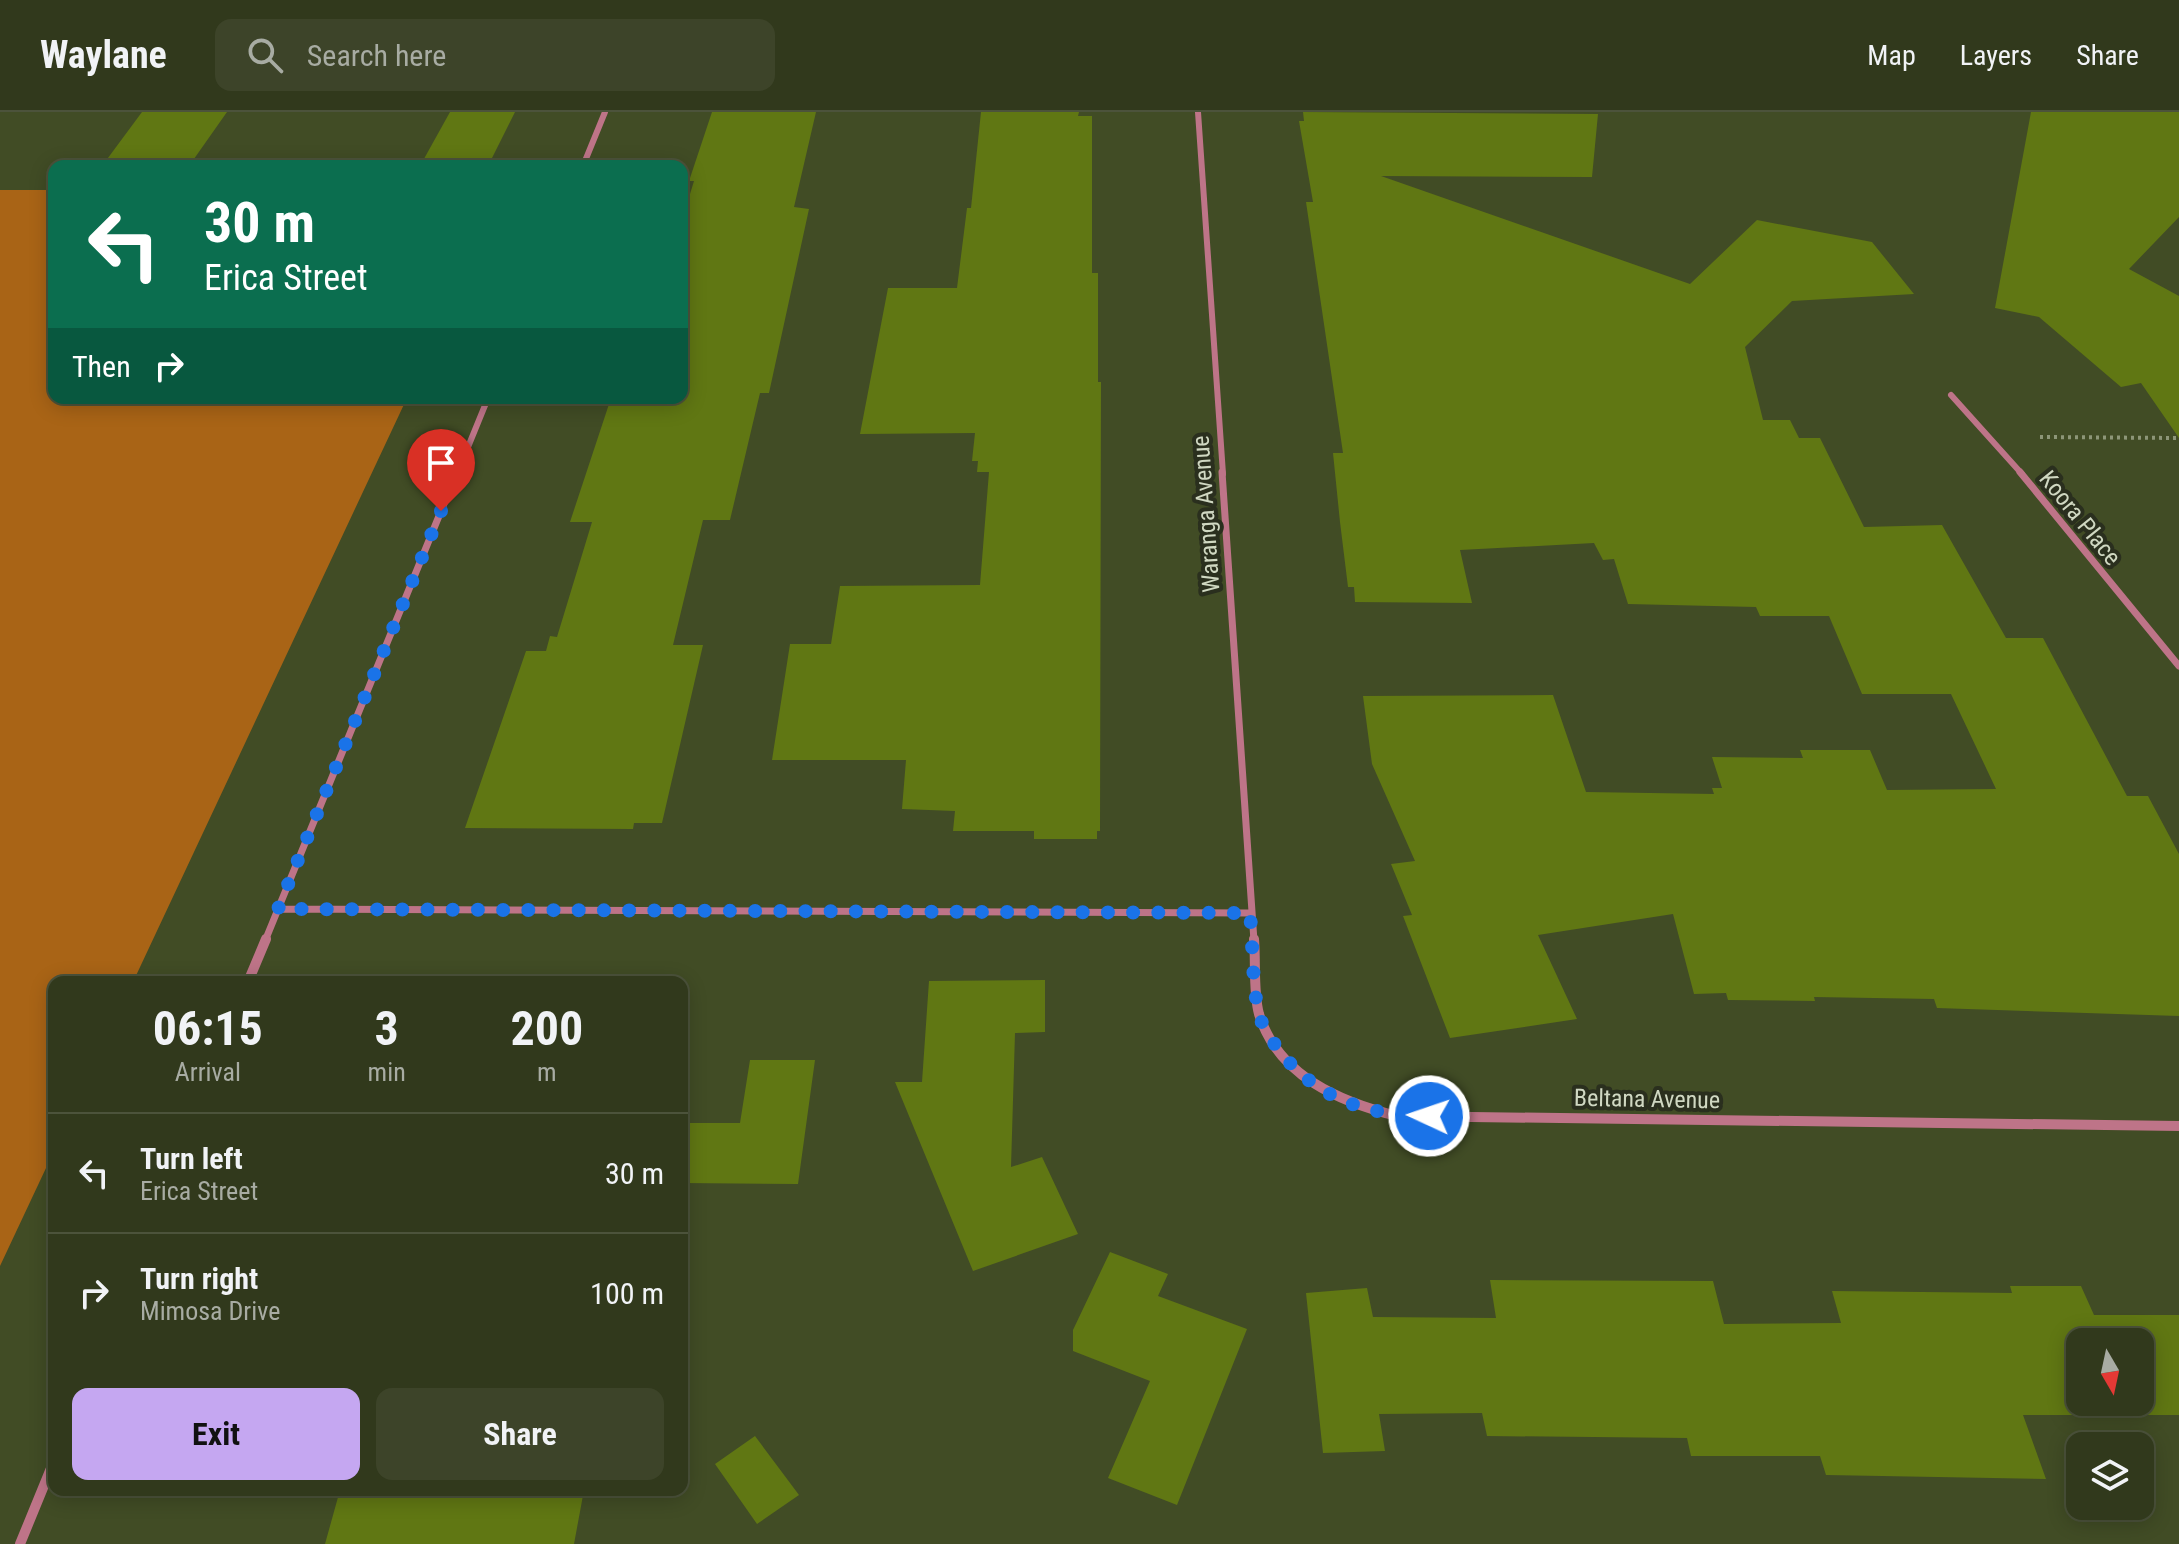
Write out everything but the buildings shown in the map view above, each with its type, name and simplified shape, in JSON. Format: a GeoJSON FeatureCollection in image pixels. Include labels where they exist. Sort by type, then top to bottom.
{"type":"FeatureCollection","features":[{"type":"Feature","properties":{"kind":"street"},"geometry":{"type":"LineString","coordinates":[[585,160],[605,112]]}},
{"type":"Feature","properties":{"kind":"street","name":"Waranga Avenue"},"geometry":{"type":"LineString","coordinates":[[1198,112],[1250,913]]}},
{"type":"Feature","properties":{"kind":"street","name":"Koora Place"},"geometry":{"type":"LineString","coordinates":[[1951,395],[1990,436],[2179,666]]}},
{"type":"Feature","properties":{"kind":"street"},"geometry":{"type":"LineString","coordinates":[[250,976],[486,404]]}},
{"type":"Feature","properties":{"kind":"street"},"geometry":{"type":"LineString","coordinates":[[278,909],[1250,913]]}},
{"type":"Feature","properties":{"kind":"street","name":"Beltana Avenue"},"geometry":{"type":"LineString","coordinates":[[1250,913],[1259,1013],[1269,1038],[1320,1091],[1354,1106],[1397,1116],[2179,1126]]}},
{"type":"Feature","properties":{"kind":"street"},"geometry":{"type":"LineString","coordinates":[[20,1544],[48,1476]]}},
{"type":"Feature","properties":{"kind":"path"},"geometry":{"type":"LineString","coordinates":[[1990,436],[2179,438]]}},
{"type":"Feature","properties":{"kind":"shaded area"},"geometry":{"type":"Polygon","coordinates":[[[0,190],[48,190],[48,404],[404,404],[136,976],[48,976],[48,1164],[0,1266],[0,190]]]}},
{"type":"Feature","properties":{"kind":"route"},"geometry":{"type":"LineString","coordinates":[[441,511],[278,909],[1250,913],[1259,1013],[1269,1038],[1294,1067],[1320,1091],[1354,1106],[1397,1116],[1429,1116]]}}]}
